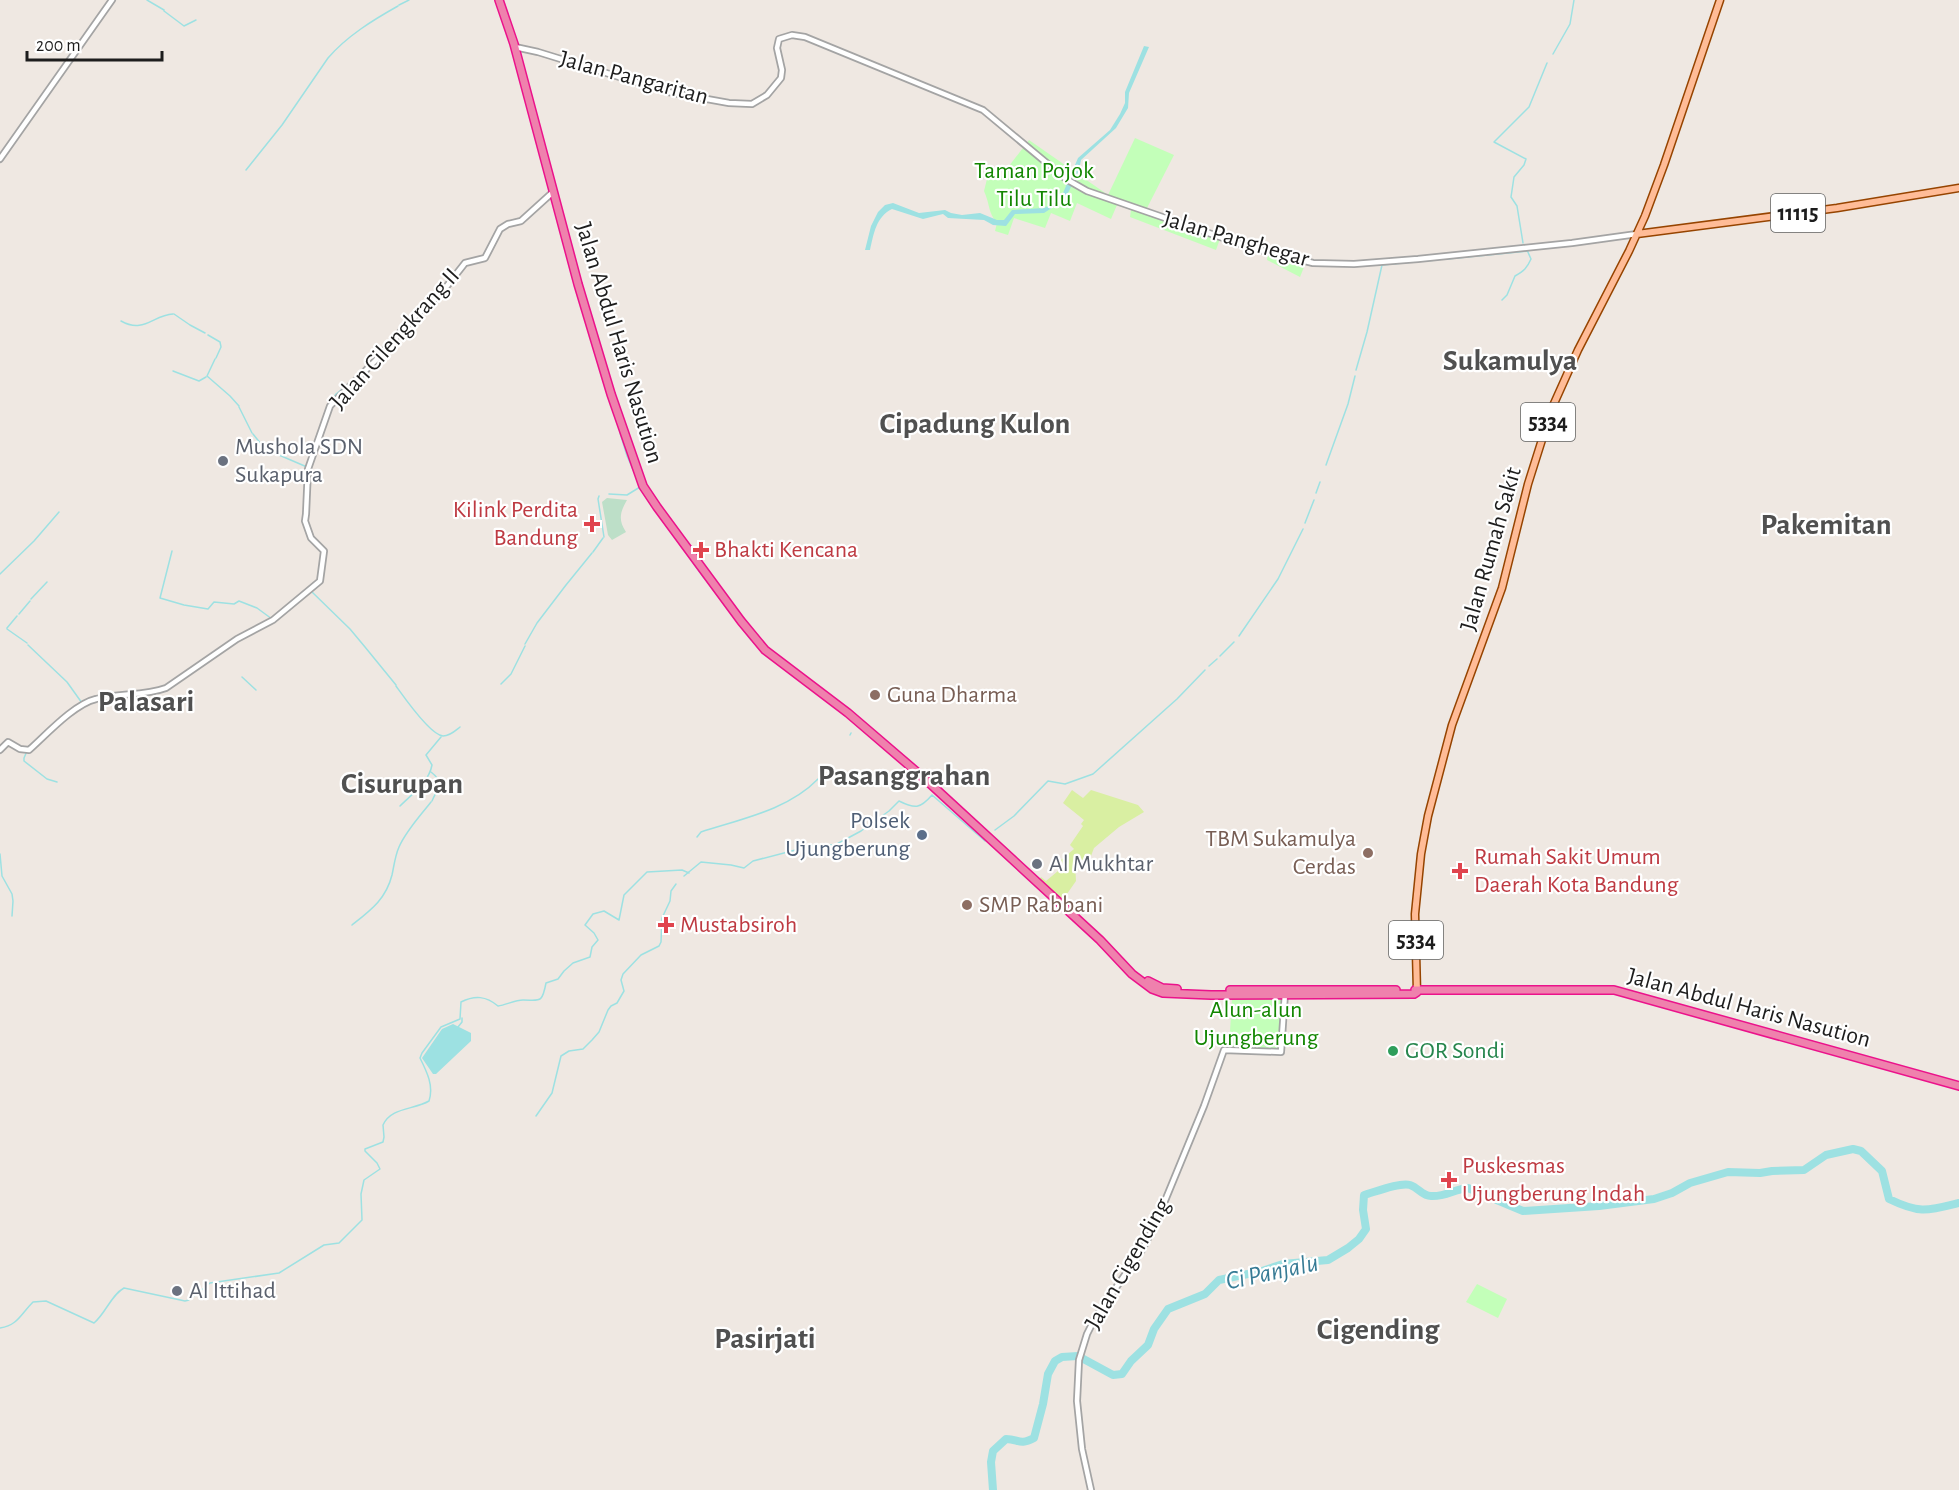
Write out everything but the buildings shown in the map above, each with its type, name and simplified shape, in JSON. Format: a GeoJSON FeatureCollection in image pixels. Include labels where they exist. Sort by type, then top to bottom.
{"type":"FeatureCollection","features":[{"type":"Feature","properties":{"kind":"highway","name":"Jalan Abdul Haris Nasution"},"geometry":{"type":"LineString","coordinates":[[499,0],[515,47],[611,394],[643,486],[741,621],[770,653],[848,713],[926,779],[1128,968],[1162,988],[1199,990],[1414,994],[1417,992],[1614,990],[1959,1086]]}},
{"type":"Feature","properties":{"kind":"main road","name":"Jalan Rumah Sakit"},"geometry":{"type":"LineString","coordinates":[[1417,992],[1415,914],[1421,854],[1428,816],[1452,724],[1502,588],[1528,484],[1552,408],[1578,350],[1637,234],[1664,165],[1720,0]]}},
{"type":"Feature","properties":{"kind":"main road","name":"11115"},"geometry":{"type":"LineString","coordinates":[[1637,234],[1837,208],[1959,188]]}},
{"type":"Feature","properties":{"kind":"street"},"geometry":{"type":"LineString","coordinates":[[0,159],[112,0]]}},
{"type":"Feature","properties":{"kind":"street","name":"Jalan Pangaritan"},"geometry":{"type":"LineString","coordinates":[[515,47],[668,92],[729,103],[752,104],[767,95],[781,78],[778,40],[795,35],[941,91]]}},
{"type":"Feature","properties":{"kind":"street","name":"Jalan Panghegar"},"geometry":{"type":"LineString","coordinates":[[941,91],[983,110],[1074,184],[1114,201],[1252,248],[1313,263],[1354,264],[1418,259],[1637,234]]}},
{"type":"Feature","properties":{"kind":"street","name":"Jalan Cilengkrang II"},"geometry":{"type":"LineString","coordinates":[[0,750],[8,742],[20,749],[29,750],[45,733],[92,700],[157,692],[166,688],[224,648],[273,620],[320,581],[324,551],[311,538],[305,521],[307,480],[308,470],[330,406],[376,360],[410,321],[443,291],[465,262],[485,258],[500,229],[508,224],[521,221],[554,191]]}},
{"type":"Feature","properties":{"kind":"street","name":"Jalan Cigending"},"geometry":{"type":"LineString","coordinates":[[1090,1488],[1077,1413],[1080,1358],[1087,1334],[1142,1250],[1155,1225],[1204,1106],[1224,1050],[1281,1052],[1285,993]]}},
{"type":"Feature","properties":{"kind":"green space","name":"Taman Pojok Tilu Tilu"},"geometry":{"type":"Polygon","coordinates":[[[1135,138],[1174,155],[1145,212],[1221,236],[1216,250],[1130,217],[1131,210],[1117,205],[1111,219],[1077,203],[1070,221],[1051,213],[1045,228],[1014,218],[1008,235],[995,231],[997,223],[992,216],[984,191],[987,179],[991,174],[999,179],[1029,140],[1108,195],[1135,138]]]}},
{"type":"Feature","properties":{"kind":"green space"},"geometry":{"type":"Polygon","coordinates":[[[1268,253],[1306,262],[1300,277],[1267,260],[1268,253]]]}},
{"type":"Feature","properties":{"kind":"green space"},"geometry":{"type":"Polygon","coordinates":[[[607,498],[627,500],[621,516],[626,532],[612,540],[608,535],[602,502],[607,498]]]}},
{"type":"Feature","properties":{"kind":"green space"},"geometry":{"type":"Polygon","coordinates":[[[1072,790],[1083,798],[1091,790],[1138,805],[1144,812],[1119,827],[1094,848],[1091,856],[1075,862],[1076,881],[1062,901],[1039,880],[1041,877],[1046,881],[1058,871],[1060,872],[1064,865],[1061,860],[1074,849],[1070,845],[1083,826],[1081,824],[1084,820],[1063,803],[1072,790]]]}},
{"type":"Feature","properties":{"kind":"green space","name":"Alun-alun Ujungberung"},"geometry":{"type":"Polygon","coordinates":[[[1232,997],[1282,997],[1279,1049],[1276,1051],[1229,1049],[1232,997]]]}},
{"type":"Feature","properties":{"kind":"green space"},"geometry":{"type":"Polygon","coordinates":[[[1477,1284],[1507,1299],[1498,1318],[1466,1302],[1477,1284]]]}},
{"type":"Feature","properties":{"kind":"water"},"geometry":{"type":"Polygon","coordinates":[[[1144,46],[1149,47],[1129,93],[1128,108],[1116,128],[1081,160],[1069,191],[1061,202],[1044,213],[1015,214],[1006,226],[993,225],[984,220],[948,218],[943,214],[923,219],[892,209],[882,216],[874,232],[870,250],[865,250],[871,226],[878,212],[885,205],[893,203],[919,213],[945,210],[962,215],[980,213],[997,220],[1004,220],[1012,210],[1044,208],[1054,203],[1063,193],[1078,158],[1110,130],[1120,114],[1125,103],[1125,92],[1144,46]]]}},
{"type":"Feature","properties":{"kind":"water"},"geometry":{"type":"Polygon","coordinates":[[[453,1024],[471,1033],[471,1041],[436,1074],[433,1074],[422,1058],[442,1029],[453,1024]]]}},
{"type":"Feature","properties":{"kind":"waterway"},"geometry":{"type":"LineString","coordinates":[[147,0],[164,10]]}},
{"type":"Feature","properties":{"kind":"waterway"},"geometry":{"type":"LineString","coordinates":[[399,5],[409,0]]}},
{"type":"Feature","properties":{"kind":"waterway"},"geometry":{"type":"LineString","coordinates":[[1553,54],[1570,24],[1574,0]]}},
{"type":"Feature","properties":{"kind":"waterway"},"geometry":{"type":"LineString","coordinates":[[328,58],[361,29],[398,6]]}},
{"type":"Feature","properties":{"kind":"waterway"},"geometry":{"type":"LineString","coordinates":[[164,11],[184,26],[196,20]]}},
{"type":"Feature","properties":{"kind":"waterway"},"geometry":{"type":"LineString","coordinates":[[246,170],[282,125],[328,58]]}},
{"type":"Feature","properties":{"kind":"waterway"},"geometry":{"type":"LineString","coordinates":[[1523,243],[1517,206],[1511,197],[1514,177],[1526,159],[1494,142],[1529,107],[1547,63]]}},
{"type":"Feature","properties":{"kind":"waterway"},"geometry":{"type":"LineString","coordinates":[[1502,300],[1507,295],[1515,276],[1530,262],[1527,250]]}},
{"type":"Feature","properties":{"kind":"waterway"},"geometry":{"type":"LineString","coordinates":[[1447,259],[1528,251]]}},
{"type":"Feature","properties":{"kind":"waterway"},"geometry":{"type":"LineString","coordinates":[[465,261],[475,259]]}},
{"type":"Feature","properties":{"kind":"waterway"},"geometry":{"type":"LineString","coordinates":[[1421,261],[1438,260]]}},
{"type":"Feature","properties":{"kind":"waterway"},"geometry":{"type":"LineString","coordinates":[[1356,370],[1382,265],[1413,262]]}},
{"type":"Feature","properties":{"kind":"waterway"},"geometry":{"type":"LineString","coordinates":[[408,319],[445,285]]}},
{"type":"Feature","properties":{"kind":"waterway"},"geometry":{"type":"LineString","coordinates":[[121,321],[136,326],[173,314]]}},
{"type":"Feature","properties":{"kind":"waterway"},"geometry":{"type":"LineString","coordinates":[[174,314],[190,325]]}},
{"type":"Feature","properties":{"kind":"waterway"},"geometry":{"type":"LineString","coordinates":[[389,342],[407,320]]}},
{"type":"Feature","properties":{"kind":"waterway"},"geometry":{"type":"LineString","coordinates":[[190,325],[205,333]]}},
{"type":"Feature","properties":{"kind":"waterway"},"geometry":{"type":"LineString","coordinates":[[208,335],[220,342],[221,347],[216,358]]}},
{"type":"Feature","properties":{"kind":"waterway"},"geometry":{"type":"LineString","coordinates":[[215,359],[207,376],[239,406]]}},
{"type":"Feature","properties":{"kind":"waterway"},"geometry":{"type":"LineString","coordinates":[[173,371],[199,381],[206,377]]}},
{"type":"Feature","properties":{"kind":"waterway"},"geometry":{"type":"LineString","coordinates":[[1326,465],[1348,404],[1355,376]]}},
{"type":"Feature","properties":{"kind":"waterway"},"geometry":{"type":"LineString","coordinates":[[331,402],[336,394],[351,382]]}},
{"type":"Feature","properties":{"kind":"waterway"},"geometry":{"type":"LineString","coordinates":[[239,407],[252,433]]}},
{"type":"Feature","properties":{"kind":"waterway"},"geometry":{"type":"LineString","coordinates":[[616,419],[620,431]]}},
{"type":"Feature","properties":{"kind":"waterway"},"geometry":{"type":"LineString","coordinates":[[620,433],[638,481]]}},
{"type":"Feature","properties":{"kind":"waterway"},"geometry":{"type":"LineString","coordinates":[[253,434],[265,449],[307,467]]}},
{"type":"Feature","properties":{"kind":"waterway"},"geometry":{"type":"LineString","coordinates":[[1316,493],[1320,482]]}},
{"type":"Feature","properties":{"kind":"waterway"},"geometry":{"type":"LineString","coordinates":[[609,494],[627,495],[640,487]]}},
{"type":"Feature","properties":{"kind":"waterway"},"geometry":{"type":"LineString","coordinates":[[599,496],[604,537]]}},
{"type":"Feature","properties":{"kind":"waterway"},"geometry":{"type":"LineString","coordinates":[[1305,523],[1314,500]]}},
{"type":"Feature","properties":{"kind":"waterway"},"geometry":{"type":"LineString","coordinates":[[0,574],[34,541],[59,512]]}},
{"type":"Feature","properties":{"kind":"waterway"},"geometry":{"type":"LineString","coordinates":[[661,518],[704,578]]}},
{"type":"Feature","properties":{"kind":"waterway"},"geometry":{"type":"LineString","coordinates":[[1239,636],[1278,579],[1303,529]]}},
{"type":"Feature","properties":{"kind":"waterway"},"geometry":{"type":"LineString","coordinates":[[593,552],[603,538]]}},
{"type":"Feature","properties":{"kind":"waterway"},"geometry":{"type":"LineString","coordinates":[[172,551],[160,598],[208,609],[214,602],[234,604],[239,601],[257,608],[272,619]]}},
{"type":"Feature","properties":{"kind":"waterway"},"geometry":{"type":"LineString","coordinates":[[566,585],[592,553]]}},
{"type":"Feature","properties":{"kind":"waterway"},"geometry":{"type":"LineString","coordinates":[[705,579],[751,640]]}},
{"type":"Feature","properties":{"kind":"waterway"},"geometry":{"type":"LineString","coordinates":[[31,599],[47,582]]}},
{"type":"Feature","properties":{"kind":"waterway"},"geometry":{"type":"LineString","coordinates":[[525,644],[537,623],[566,585]]}},
{"type":"Feature","properties":{"kind":"waterway"},"geometry":{"type":"LineString","coordinates":[[311,591],[365,647]]}},
{"type":"Feature","properties":{"kind":"waterway"},"geometry":{"type":"LineString","coordinates":[[19,614],[30,601]]}},
{"type":"Feature","properties":{"kind":"waterway"},"geometry":{"type":"LineString","coordinates":[[7,628],[17,616]]}},
{"type":"Feature","properties":{"kind":"waterway"},"geometry":{"type":"LineString","coordinates":[[7,629],[27,643]]}},
{"type":"Feature","properties":{"kind":"waterway"},"geometry":{"type":"LineString","coordinates":[[753,642],[760,649]]}},
{"type":"Feature","properties":{"kind":"waterway"},"geometry":{"type":"LineString","coordinates":[[1220,656],[1234,642]]}},
{"type":"Feature","properties":{"kind":"waterway"},"geometry":{"type":"LineString","coordinates":[[28,645],[67,682],[82,703]]}},
{"type":"Feature","properties":{"kind":"waterway"},"geometry":{"type":"LineString","coordinates":[[501,684],[511,674],[525,646]]}},
{"type":"Feature","properties":{"kind":"waterway"},"geometry":{"type":"LineString","coordinates":[[365,647],[396,685]]}},
{"type":"Feature","properties":{"kind":"waterway"},"geometry":{"type":"LineString","coordinates":[[1209,666],[1217,659]]}},
{"type":"Feature","properties":{"kind":"waterway"},"geometry":{"type":"LineString","coordinates":[[995,830],[1014,816],[1048,781],[1065,784],[1093,774],[1177,699],[1205,670]]}},
{"type":"Feature","properties":{"kind":"waterway"},"geometry":{"type":"LineString","coordinates":[[242,677],[256,690]]}},
{"type":"Feature","properties":{"kind":"waterway"},"geometry":{"type":"LineString","coordinates":[[396,686],[418,715],[438,734],[448,735],[460,727]]}},
{"type":"Feature","properties":{"kind":"waterway"},"geometry":{"type":"LineString","coordinates":[[124,693],[143,691]]}},
{"type":"Feature","properties":{"kind":"waterway"},"geometry":{"type":"LineString","coordinates":[[33,743],[43,733]]}},
{"type":"Feature","properties":{"kind":"waterway"},"geometry":{"type":"LineString","coordinates":[[400,806],[427,777],[432,765],[426,755],[441,737]]}},
{"type":"Feature","properties":{"kind":"waterway"},"geometry":{"type":"LineString","coordinates":[[27,751],[24,761],[47,779],[57,782]]}},
{"type":"Feature","properties":{"kind":"waterway"},"geometry":{"type":"LineString","coordinates":[[431,772],[439,782],[432,801]]}},
{"type":"Feature","properties":{"kind":"waterway"},"geometry":{"type":"LineString","coordinates":[[697,837],[701,832],[748,818],[793,799],[818,779]]}},
{"type":"Feature","properties":{"kind":"waterway"},"geometry":{"type":"LineString","coordinates":[[684,876],[701,862],[744,868],[753,861],[803,848],[815,845],[835,845],[861,831],[899,801],[917,806],[932,795],[985,841]]}},
{"type":"Feature","properties":{"kind":"waterway"},"geometry":{"type":"LineString","coordinates":[[352,925],[371,909],[386,891],[402,841],[431,802]]}},
{"type":"Feature","properties":{"kind":"waterway"},"geometry":{"type":"LineString","coordinates":[[0,854],[2,876],[12,894],[12,916]]}},
{"type":"Feature","properties":{"kind":"waterway"},"geometry":{"type":"LineString","coordinates":[[0,1328],[15,1322],[33,1302],[46,1301],[94,1323],[119,1291],[124,1288],[189,1300],[210,1283],[279,1273],[324,1245],[339,1243],[362,1220],[361,1194],[364,1180],[380,1169],[365,1149],[383,1142],[383,1125],[391,1115],[429,1101],[430,1084],[420,1058],[441,1027],[460,1019],[461,1002],[471,998],[480,998],[489,1000],[498,1006],[520,1000],[541,998],[546,983],[558,979],[573,963],[590,957],[592,947],[598,940],[585,925],[593,914],[604,911],[619,920],[624,895],[647,872],[682,870],[689,873]]}},
{"type":"Feature","properties":{"kind":"waterway"},"geometry":{"type":"LineString","coordinates":[[536,1116],[552,1093],[561,1056],[569,1051],[583,1049],[592,1040],[599,1032],[608,1010],[617,1003],[624,991],[621,980],[623,974],[641,955],[659,946],[662,918],[670,901],[671,891],[676,884]]}},
{"type":"Feature","properties":{"kind":"waterway"},"geometry":{"type":"LineString","coordinates":[[458,1027],[462,1018]]}},
{"type":"Feature","properties":{"kind":"waterway","name":"Ci Panjalu"},"geometry":{"type":"LineString","coordinates":[[993,1490],[991,1462],[993,1451],[1006,1439],[1022,1442],[1034,1438],[1048,1374],[1055,1361],[1062,1357],[1078,1356],[1113,1375],[1122,1374],[1131,1361],[1148,1345],[1154,1329],[1168,1309],[1205,1294],[1219,1280],[1283,1264],[1328,1260],[1348,1248],[1366,1229],[1363,1210],[1364,1195],[1387,1188],[1406,1184],[1431,1196],[1468,1188],[1523,1211],[1599,1206],[1654,1199],[1672,1193],[1690,1183],[1728,1172],[1760,1173],[1804,1170],[1826,1155],[1853,1149],[1861,1151],[1882,1171],[1889,1199],[1924,1210],[1959,1203]]}},
{"type":"Feature","properties":{"kind":"place","name":"Mushola SDN Sukapura"},"geometry":{"type":"Point","coordinates":[223,461]}},
{"type":"Feature","properties":{"kind":"place","name":"Kilink Perdita Bandung"},"geometry":{"type":"Point","coordinates":[592,524]}},
{"type":"Feature","properties":{"kind":"place","name":"Bhakti Kencana"},"geometry":{"type":"Point","coordinates":[701,550]}},
{"type":"Feature","properties":{"kind":"place","name":"Guna Dharma"},"geometry":{"type":"Point","coordinates":[875,695]}},
{"type":"Feature","properties":{"kind":"place","name":"Polsek Ujungberung"},"geometry":{"type":"Point","coordinates":[922,835]}},
{"type":"Feature","properties":{"kind":"place","name":"TBM Sukamulya Cerdas"},"geometry":{"type":"Point","coordinates":[1368,853]}},
{"type":"Feature","properties":{"kind":"place","name":"Al Mukhtar"},"geometry":{"type":"Point","coordinates":[1037,864]}},
{"type":"Feature","properties":{"kind":"place","name":"Rumah Sakit Umum Daerah Kota Bandung"},"geometry":{"type":"Point","coordinates":[1460,871]}},
{"type":"Feature","properties":{"kind":"place","name":"SMP Rabbani"},"geometry":{"type":"Point","coordinates":[967,905]}},
{"type":"Feature","properties":{"kind":"place","name":"Mustabsiroh"},"geometry":{"type":"Point","coordinates":[666,925]}},
{"type":"Feature","properties":{"kind":"place","name":"GOR Sondi"},"geometry":{"type":"Point","coordinates":[1393,1051]}},
{"type":"Feature","properties":{"kind":"place","name":"Puskesmas Ujungberung Indah"},"geometry":{"type":"Point","coordinates":[1449,1180]}},
{"type":"Feature","properties":{"kind":"place","name":"Al Ittihad"},"geometry":{"type":"Point","coordinates":[177,1291]}},
{"type":"Feature","properties":{"kind":"district","name":"Sukamulya"},"geometry":{"type":"Point","coordinates":[1510,361]}},
{"type":"Feature","properties":{"kind":"district","name":"Cipadung Kulon"},"geometry":{"type":"Point","coordinates":[975,424]}},
{"type":"Feature","properties":{"kind":"district","name":"Pakemitan"},"geometry":{"type":"Point","coordinates":[1826,525]}},
{"type":"Feature","properties":{"kind":"district","name":"Palasari"},"geometry":{"type":"Point","coordinates":[146,702]}},
{"type":"Feature","properties":{"kind":"district","name":"Pasanggrahan"},"geometry":{"type":"Point","coordinates":[904,776]}},
{"type":"Feature","properties":{"kind":"district","name":"Cisurupan"},"geometry":{"type":"Point","coordinates":[402,784]}},
{"type":"Feature","properties":{"kind":"district","name":"Cigending"},"geometry":{"type":"Point","coordinates":[1378,1330]}},
{"type":"Feature","properties":{"kind":"district","name":"Pasirjati"},"geometry":{"type":"Point","coordinates":[765,1339]}}]}
